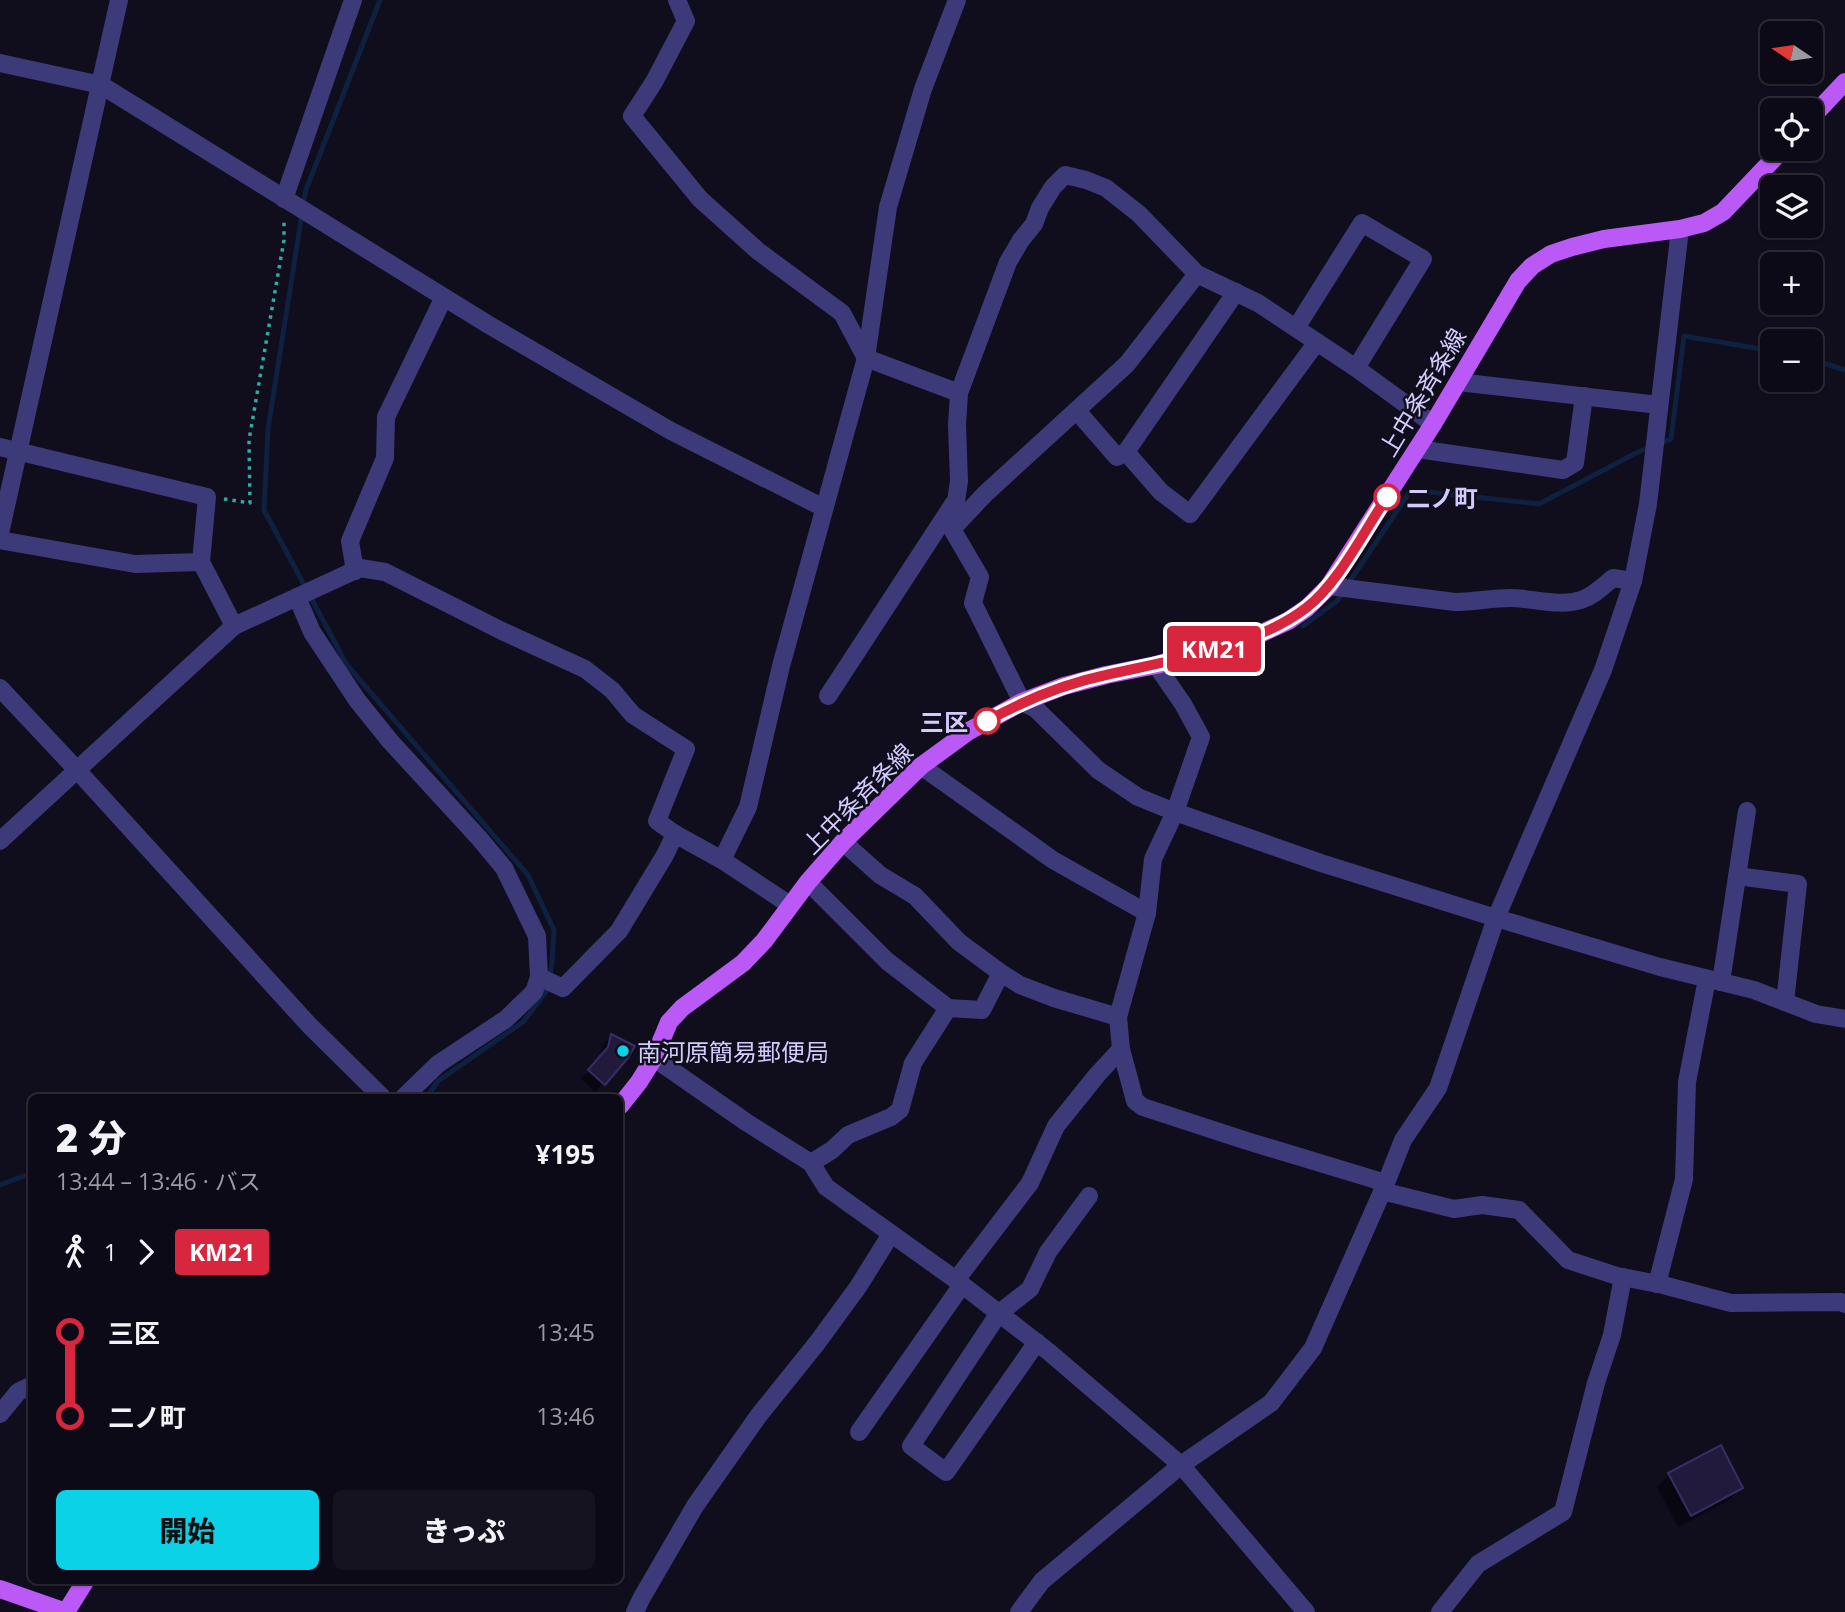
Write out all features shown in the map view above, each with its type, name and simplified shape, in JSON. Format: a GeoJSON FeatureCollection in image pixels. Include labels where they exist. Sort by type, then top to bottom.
{"type":"FeatureCollection","features":[{"type":"Feature","properties":{"kind":"main road"},"geometry":{"type":"LineString","coordinates":[[1823,105],[1845,82]]}},
{"type":"Feature","properties":{"kind":"main road","name":"上中条斉条線"},"geometry":{"type":"LineString","coordinates":[[623,1102],[654,1058],[669,1022],[682,1008],[743,963],[764,941],[808,882],[843,842],[921,765],[969,731],[1022,702],[1064,686],[1223,646],[1259,634],[1307,608],[1329,586],[1433,425],[1517,281],[1551,254],[1604,239],[1680,229],[1704,223],[1723,212],[1772,161]]}},
{"type":"Feature","properties":{"kind":"main road"},"geometry":{"type":"LineString","coordinates":[[0,1589],[66,1612],[84,1584]]}},
{"type":"Feature","properties":{"kind":"street"},"geometry":{"type":"LineString","coordinates":[[0,533],[119,0]]}},
{"type":"Feature","properties":{"kind":"street"},"geometry":{"type":"LineString","coordinates":[[284,199],[353,0]]}},
{"type":"Feature","properties":{"kind":"street"},"geometry":{"type":"LineString","coordinates":[[677,0],[686,21],[632,116],[700,199],[758,251],[842,313],[866,358],[959,393]]}},
{"type":"Feature","properties":{"kind":"street"},"geometry":{"type":"LineString","coordinates":[[722,860],[748,807],[781,666],[866,358],[888,207],[923,89],[957,0]]}},
{"type":"Feature","properties":{"kind":"street"},"geometry":{"type":"LineString","coordinates":[[0,62],[101,85],[444,297],[671,431],[824,508]]}},
{"type":"Feature","properties":{"kind":"street"},"geometry":{"type":"LineString","coordinates":[[1433,425],[1356,368],[1258,303],[1197,274],[1139,215],[1107,188],[1065,175],[1053,187],[1034,223],[1008,262],[959,393],[958,481],[952,529],[980,577],[973,603],[1022,702],[1036,709],[1098,770],[1138,797],[1175,812],[1321,863],[1496,918],[1660,967],[1754,990],[1816,1014],[1845,1019]]}},
{"type":"Feature","properties":{"kind":"street"},"geometry":{"type":"LineString","coordinates":[[1296,328],[1363,223],[1423,259],[1356,368]]}},
{"type":"Feature","properties":{"kind":"street"},"geometry":{"type":"LineString","coordinates":[[1019,1612],[1042,1581],[1181,1465],[1270,1403],[1313,1348],[1403,1140],[1438,1088],[1496,918],[1603,670],[1633,581],[1648,504],[1680,229]]}},
{"type":"Feature","properties":{"kind":"street"},"geometry":{"type":"LineString","coordinates":[[952,529],[985,494],[1127,364],[1197,274]]}},
{"type":"Feature","properties":{"kind":"street"},"geometry":{"type":"LineString","coordinates":[[1077,411],[1117,457],[1126,452],[1236,292]]}},
{"type":"Feature","properties":{"kind":"street"},"geometry":{"type":"LineString","coordinates":[[355,571],[350,541],[385,458],[386,417],[444,297]]}},
{"type":"Feature","properties":{"kind":"street"},"geometry":{"type":"LineString","coordinates":[[1126,452],[1161,492],[1190,514],[1317,342]]}},
{"type":"Feature","properties":{"kind":"street"},"geometry":{"type":"LineString","coordinates":[[1458,382],[1659,405]]}},
{"type":"Feature","properties":{"kind":"street"},"geometry":{"type":"LineString","coordinates":[[1417,449],[1563,470],[1575,463],[1584,396]]}},
{"type":"Feature","properties":{"kind":"street"},"geometry":{"type":"LineString","coordinates":[[0,447],[207,497],[201,562],[233,626]]}},
{"type":"Feature","properties":{"kind":"street"},"geometry":{"type":"LineString","coordinates":[[828,696],[956,499]]}},
{"type":"Feature","properties":{"kind":"street"},"geometry":{"type":"LineString","coordinates":[[0,540],[135,564],[201,562]]}},
{"type":"Feature","properties":{"kind":"street"},"geometry":{"type":"LineString","coordinates":[[0,841],[233,626],[360,568],[384,572],[502,631],[585,668],[612,690],[633,715],[686,749],[657,821],[790,905]]}},
{"type":"Feature","properties":{"kind":"street"},"geometry":{"type":"LineString","coordinates":[[1329,586],[1455,602],[1473,603],[1510,598],[1569,603],[1593,594],[1613,578],[1633,581]]}},
{"type":"Feature","properties":{"kind":"street"},"geometry":{"type":"LineString","coordinates":[[298,597],[312,632],[357,699],[390,741],[504,868],[537,936],[539,977],[534,992],[506,1019],[438,1065],[407,1094]]}},
{"type":"Feature","properties":{"kind":"street"},"geometry":{"type":"LineString","coordinates":[[1156,665],[1183,704],[1201,737],[1175,812],[1153,859],[1147,913],[1118,1017],[1121,1049],[1135,1101],[1143,1107],[1454,1209],[1482,1205],[1519,1210],[1568,1260],[1623,1278],[1731,1303],[1845,1304]]}},
{"type":"Feature","properties":{"kind":"street"},"geometry":{"type":"LineString","coordinates":[[0,688],[309,1025],[379,1094]]}},
{"type":"Feature","properties":{"kind":"street"},"geometry":{"type":"LineString","coordinates":[[921,765],[1053,860],[1147,913]]}},
{"type":"Feature","properties":{"kind":"street"},"geometry":{"type":"LineString","coordinates":[[1657,1284],[1684,1179],[1687,1082],[1714,981],[1737,876],[1747,811]]}},
{"type":"Feature","properties":{"kind":"street"},"geometry":{"type":"LineString","coordinates":[[539,977],[563,988],[619,931],[675,834]]}},
{"type":"Feature","properties":{"kind":"street"},"geometry":{"type":"LineString","coordinates":[[843,842],[880,875],[915,896],[959,942],[1001,973],[1020,985],[1118,1017]]}},
{"type":"Feature","properties":{"kind":"street"},"geometry":{"type":"LineString","coordinates":[[1737,876],[1798,884],[1785,1002]]}},
{"type":"Feature","properties":{"kind":"street"},"geometry":{"type":"LineString","coordinates":[[808,882],[887,961],[948,1008],[982,1010],[1001,973]]}},
{"type":"Feature","properties":{"kind":"street"},"geometry":{"type":"LineString","coordinates":[[811,1163],[832,1150],[848,1135],[891,1117],[900,1110],[913,1063],[948,1008]]}},
{"type":"Feature","properties":{"kind":"street"},"geometry":{"type":"LineString","coordinates":[[859,1432],[959,1282],[1030,1183],[1056,1126],[1097,1074],[1121,1049]]}},
{"type":"Feature","properties":{"kind":"street"},"geometry":{"type":"LineString","coordinates":[[654,1058],[811,1163],[826,1187],[959,1282],[1037,1342],[1181,1465],[1306,1612]]}},
{"type":"Feature","properties":{"kind":"street"},"geometry":{"type":"LineString","coordinates":[[1037,1342],[946,1472],[911,1446],[999,1313],[1030,1289],[1048,1252],[1089,1196]]}},
{"type":"Feature","properties":{"kind":"street"},"geometry":{"type":"LineString","coordinates":[[635,1612],[695,1506],[759,1415],[817,1343],[891,1234]]}},
{"type":"Feature","properties":{"kind":"street"},"geometry":{"type":"LineString","coordinates":[[1440,1612],[1478,1564],[1563,1512],[1595,1383],[1612,1335],[1623,1278]]}},
{"type":"Feature","properties":{"kind":"street"},"geometry":{"type":"LineString","coordinates":[[0,1413],[18,1392],[28,1386]]}},
{"type":"Feature","properties":{"kind":"path"},"geometry":{"type":"LineString","coordinates":[[207,497],[250,503],[249,440],[284,240],[284,199]]}},
{"type":"Feature","properties":{"kind":"building"},"geometry":{"type":"Polygon","coordinates":[[[611,1034],[635,1046],[605,1085],[588,1070],[608,1047],[611,1034]]]}},
{"type":"Feature","properties":{"kind":"building"},"geometry":{"type":"Polygon","coordinates":[[[1721,1445],[1743,1488],[1691,1516],[1668,1473],[1721,1445]]]}},
{"type":"Feature","properties":{"kind":"waterway"},"geometry":{"type":"LineString","coordinates":[[303,205],[306,190],[380,0]]}},
{"type":"Feature","properties":{"kind":"waterway"},"geometry":{"type":"LineString","coordinates":[[302,214],[268,429],[264,510],[347,665],[528,875],[554,930],[549,988],[523,1022],[438,1081],[429,1094]]}},
{"type":"Feature","properties":{"kind":"waterway"},"geometry":{"type":"LineString","coordinates":[[1348,584],[1411,490],[1539,504],[1638,452],[1671,439],[1684,336],[1760,349]]}},
{"type":"Feature","properties":{"kind":"waterway"},"geometry":{"type":"LineString","coordinates":[[1823,363],[1845,370]]}},
{"type":"Feature","properties":{"kind":"waterway"},"geometry":{"type":"LineString","coordinates":[[1303,626],[1337,601],[1343,592]]}},
{"type":"Feature","properties":{"kind":"waterway"},"geometry":{"type":"LineString","coordinates":[[0,1185],[28,1174]]}},
{"type":"Feature","properties":{"kind":"bus line","name":"KM21"},"geometry":{"type":"LineString","coordinates":[[987,721],[1022,702],[1064,686],[1223,646],[1288,621],[1307,608],[1329,586],[1387,497]]}},
{"type":"Feature","properties":{"kind":"place","name":"二ノ町"},"geometry":{"type":"Point","coordinates":[1387,497]}},
{"type":"Feature","properties":{"kind":"place","name":"三区"},"geometry":{"type":"Point","coordinates":[987,721]}},
{"type":"Feature","properties":{"kind":"place","name":"南河原簡易郵便局"},"geometry":{"type":"Point","coordinates":[623,1051]}}]}
